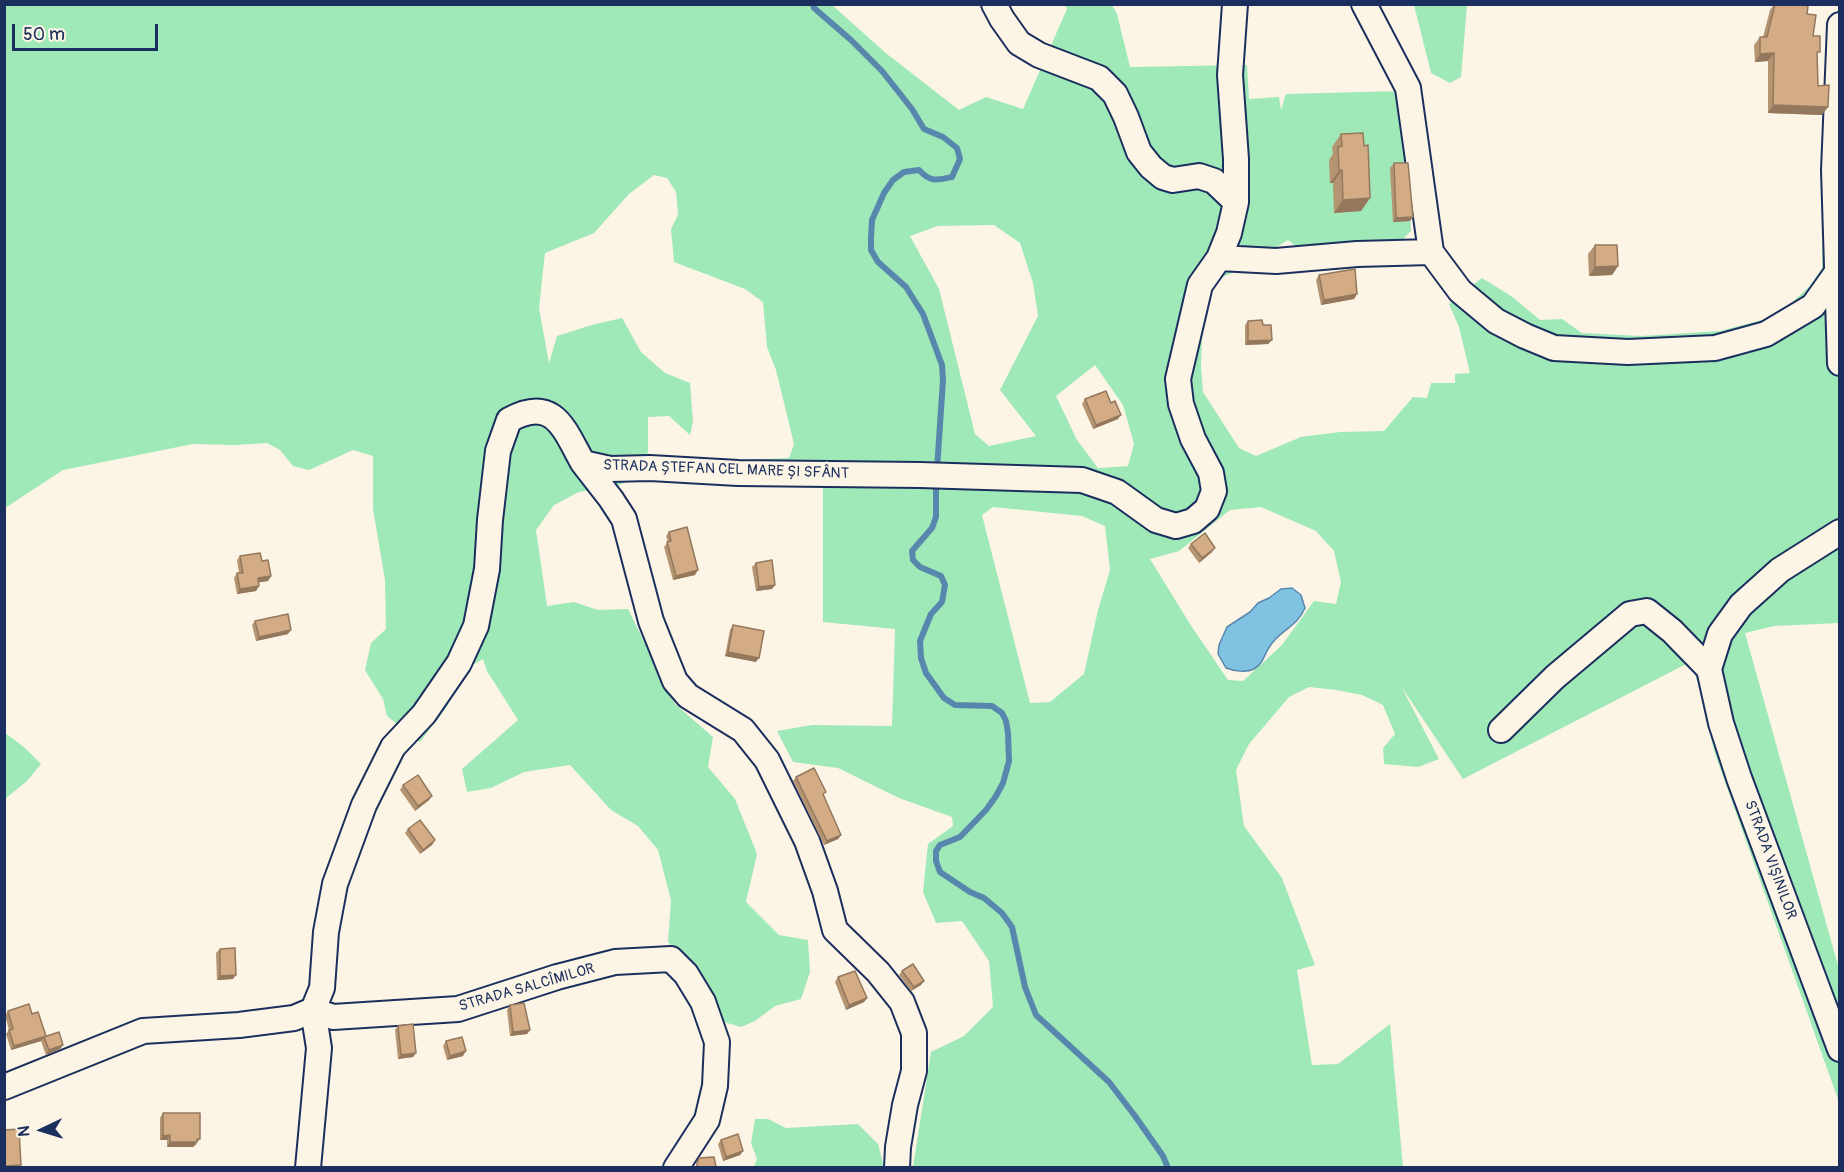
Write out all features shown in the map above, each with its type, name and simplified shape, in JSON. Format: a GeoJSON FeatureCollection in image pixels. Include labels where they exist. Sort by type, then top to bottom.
{"type":"FeatureCollection","features":[{"type":"Feature","properties":{"kind":"street"},"geometry":{"type":"LineString","coordinates":[[994,4],[1019,43],[1039,55],[1099,78],[1115,94],[1139,152],[1150,167],[1163,177],[1173,180],[1199,176],[1214,181],[1236,202]]}},
{"type":"Feature","properties":{"kind":"street","name":"STRADA ȘTEFAN CEL MARE ȘI SFÂNT"},"geometry":{"type":"LineString","coordinates":[[313,1010],[322,988],[326,932],[335,884],[364,805],[393,747],[424,714],[459,663],[476,626],[487,568],[498,451],[509,420],[524,411],[547,412],[560,422],[583,463],[610,469],[650,468],[738,473],[1082,480],[1117,492],[1156,520],[1176,526],[1193,521],[1207,509],[1214,491],[1211,474],[1192,440],[1181,404],[1178,379],[1200,285],[1219,258],[1229,233],[1236,202],[1236,159],[1230,75],[1235,4]]}},
{"type":"Feature","properties":{"kind":"street"},"geometry":{"type":"LineString","coordinates":[[1364,4],[1408,88],[1431,252],[1460,291],[1496,321],[1554,348],[1618,351],[1715,348],[1766,334],[1813,306],[1838,269]]}},
{"type":"Feature","properties":{"kind":"street"},"geometry":{"type":"LineString","coordinates":[[1839,25],[1834,170],[1839,363]]}},
{"type":"Feature","properties":{"kind":"street"},"geometry":{"type":"LineString","coordinates":[[1219,258],[1276,261],[1357,254],[1431,252]]}},
{"type":"Feature","properties":{"kind":"street"},"geometry":{"type":"LineString","coordinates":[[583,463],[624,519],[651,621],[675,681],[688,696],[743,730],[767,760],[807,841],[836,930],[878,972],[902,1002],[914,1033],[914,1071],[905,1105],[897,1167]]}},
{"type":"Feature","properties":{"kind":"street","name":"STRADA VIȘINILOR"},"geometry":{"type":"LineString","coordinates":[[1839,532],[1780,570],[1741,606],[1720,634],[1709,669],[1721,723],[1739,778],[1839,1049]]}},
{"type":"Feature","properties":{"kind":"street"},"geometry":{"type":"LineString","coordinates":[[1501,730],[1555,677],[1630,614],[1647,611],[1672,631],[1709,669]]}},
{"type":"Feature","properties":{"kind":"street","name":"STRADA SALCÎMILOR"},"geometry":{"type":"LineString","coordinates":[[313,1010],[333,1017],[458,1009],[557,977],[615,962],[671,958],[686,974],[703,1002],[717,1042],[715,1086],[707,1120],[676,1167]]}},
{"type":"Feature","properties":{"kind":"street"},"geometry":{"type":"LineString","coordinates":[[4,1087],[143,1031],[239,1025],[294,1018],[313,1010],[319,1048],[309,1167]]}},
{"type":"Feature","properties":{"kind":"green space"},"geometry":{"type":"Polygon","coordinates":[[[5,5],[832,5],[887,54],[959,110],[986,97],[1023,109],[1067,9],[1065,5],[1112,5],[1117,14],[1130,67],[1247,65],[1249,99],[1279,97],[1281,110],[1286,94],[1400,91],[1408,167],[1411,231],[1398,244],[1298,248],[1288,240],[1235,272],[1212,281],[1203,309],[1201,366],[1203,392],[1239,448],[1256,456],[1301,437],[1340,432],[1384,431],[1413,397],[1427,398],[1431,383],[1455,383],[1455,374],[1470,373],[1459,327],[1449,304],[1482,278],[1511,296],[1540,320],[1562,319],[1582,333],[1641,336],[1720,331],[1777,316],[1810,286],[1822,268],[1824,169],[1839,162],[1839,623],[1774,626],[1745,633],[1839,969],[1839,1102],[1714,751],[1698,683],[1690,662],[1463,779],[1401,686],[1439,759],[1418,767],[1384,764],[1383,748],[1395,734],[1383,705],[1362,695],[1309,687],[1289,697],[1249,744],[1236,770],[1244,826],[1282,878],[1315,965],[1297,970],[1312,1065],[1338,1064],[1390,1024],[1403,1167],[913,1167],[931,1052],[964,1036],[993,1007],[989,961],[962,921],[936,923],[923,892],[928,844],[953,826],[952,817],[899,798],[838,768],[793,762],[777,731],[812,725],[892,726],[895,629],[823,622],[823,488],[751,484],[743,460],[789,458],[794,444],[776,370],[767,347],[763,302],[745,289],[674,262],[671,229],[678,215],[676,192],[667,178],[654,175],[629,194],[594,233],[545,253],[539,308],[549,363],[557,336],[622,318],[641,352],[665,373],[690,383],[693,421],[690,435],[669,416],[648,417],[648,451],[641,476],[617,486],[579,492],[554,505],[536,530],[547,606],[574,602],[598,610],[628,609],[675,704],[713,737],[708,767],[735,799],[757,854],[746,902],[779,935],[808,940],[810,972],[801,999],[775,1006],[755,1021],[741,1027],[724,1022],[695,968],[668,942],[671,900],[658,850],[638,826],[611,810],[570,765],[524,772],[491,788],[467,792],[462,769],[518,720],[487,671],[483,659],[469,667],[446,708],[420,742],[387,716],[383,699],[365,670],[371,643],[386,629],[385,580],[373,509],[373,456],[353,450],[309,470],[293,466],[280,450],[267,443],[193,444],[63,470],[5,508],[5,5]],[[994,225],[938,226],[910,236],[939,289],[975,434],[989,446],[1036,436],[1000,390],[1038,316],[1033,283],[1020,243],[994,225]],[[1095,365],[1056,396],[1077,440],[1098,468],[1128,466],[1134,444],[1123,405],[1095,365]],[[993,507],[982,515],[1030,703],[1050,702],[1084,674],[1098,610],[1110,570],[1105,526],[1082,516],[993,507]],[[1261,507],[1230,510],[1179,551],[1150,559],[1228,680],[1243,681],[1282,645],[1314,601],[1336,604],[1341,582],[1334,551],[1316,531],[1261,507]]]}},
{"type":"Feature","properties":{"kind":"green space"},"geometry":{"type":"Polygon","coordinates":[[[1414,5],[1467,5],[1461,77],[1450,83],[1431,73],[1414,5]]]}},
{"type":"Feature","properties":{"kind":"green space"},"geometry":{"type":"Polygon","coordinates":[[[4,732],[41,764],[27,781],[5,799],[4,732]]]}},
{"type":"Feature","properties":{"kind":"green space"},"geometry":{"type":"Polygon","coordinates":[[[755,1119],[768,1119],[786,1128],[858,1124],[878,1144],[884,1167],[754,1167],[757,1159],[751,1143],[755,1119]]]}},
{"type":"Feature","properties":{"kind":"water"},"geometry":{"type":"Polygon","coordinates":[[[1292,588],[1301,595],[1305,608],[1298,620],[1274,641],[1262,661],[1254,669],[1240,671],[1226,668],[1218,654],[1219,645],[1227,627],[1281,589],[1292,588]]]}},
{"type":"Feature","properties":{"kind":"building"},"geometry":{"type":"Polygon","coordinates":[[[1775,4],[1808,6],[1807,14],[1816,15],[1813,36],[1820,36],[1820,52],[1817,52],[1818,86],[1829,85],[1828,107],[1773,105],[1774,53],[1760,54],[1760,37],[1767,37],[1775,4]]]}},
{"type":"Feature","properties":{"kind":"building"},"geometry":{"type":"Polygon","coordinates":[[[1363,133],[1364,146],[1368,145],[1370,198],[1343,200],[1342,170],[1339,171],[1338,147],[1342,146],[1341,134],[1363,133]]]}},
{"type":"Feature","properties":{"kind":"building"},"geometry":{"type":"Polygon","coordinates":[[[1394,163],[1408,163],[1413,217],[1396,218],[1394,163]]]}},
{"type":"Feature","properties":{"kind":"building"},"geometry":{"type":"Polygon","coordinates":[[[1595,245],[1617,245],[1618,266],[1595,267],[1595,245]]]}},
{"type":"Feature","properties":{"kind":"building"},"geometry":{"type":"Polygon","coordinates":[[[1355,269],[1357,294],[1324,300],[1319,275],[1355,269]]]}},
{"type":"Feature","properties":{"kind":"building"},"geometry":{"type":"Polygon","coordinates":[[[1262,320],[1263,325],[1271,325],[1272,340],[1248,341],[1248,321],[1262,320]]]}},
{"type":"Feature","properties":{"kind":"building"},"geometry":{"type":"Polygon","coordinates":[[[1106,391],[1111,403],[1115,401],[1121,415],[1096,425],[1085,399],[1106,391]]]}},
{"type":"Feature","properties":{"kind":"building"},"geometry":{"type":"Polygon","coordinates":[[[687,527],[698,570],[676,576],[667,542],[671,541],[669,532],[687,527]]]}},
{"type":"Feature","properties":{"kind":"building"},"geometry":{"type":"Polygon","coordinates":[[[1205,533],[1215,548],[1202,558],[1191,544],[1205,533]]]}},
{"type":"Feature","properties":{"kind":"building"},"geometry":{"type":"Polygon","coordinates":[[[260,553],[262,561],[268,560],[271,576],[258,578],[259,586],[240,589],[237,573],[243,573],[240,556],[260,553]]]}},
{"type":"Feature","properties":{"kind":"building"},"geometry":{"type":"Polygon","coordinates":[[[772,560],[775,585],[759,587],[756,563],[772,560]]]}},
{"type":"Feature","properties":{"kind":"building"},"geometry":{"type":"Polygon","coordinates":[[[288,614],[291,630],[259,637],[255,621],[288,614]]]}},
{"type":"Feature","properties":{"kind":"building"},"geometry":{"type":"Polygon","coordinates":[[[733,625],[764,631],[759,658],[728,652],[733,625]]]}},
{"type":"Feature","properties":{"kind":"building"},"geometry":{"type":"Polygon","coordinates":[[[814,768],[826,792],[823,794],[841,835],[827,841],[796,777],[814,768]]]}},
{"type":"Feature","properties":{"kind":"building"},"geometry":{"type":"Polygon","coordinates":[[[418,775],[432,796],[418,806],[403,785],[418,775]]]}},
{"type":"Feature","properties":{"kind":"building"},"geometry":{"type":"Polygon","coordinates":[[[420,820],[435,840],[423,850],[408,829],[420,820]]]}},
{"type":"Feature","properties":{"kind":"building"},"geometry":{"type":"Polygon","coordinates":[[[235,948],[236,975],[220,976],[220,949],[235,948]]]}},
{"type":"Feature","properties":{"kind":"building"},"geometry":{"type":"Polygon","coordinates":[[[913,964],[924,981],[914,987],[902,971],[913,964]]]}},
{"type":"Feature","properties":{"kind":"building"},"geometry":{"type":"Polygon","coordinates":[[[855,971],[867,998],[849,1005],[838,977],[855,971]]]}},
{"type":"Feature","properties":{"kind":"building"},"geometry":{"type":"Polygon","coordinates":[[[524,1003],[530,1030],[513,1032],[510,1005],[524,1003]]]}},
{"type":"Feature","properties":{"kind":"building"},"geometry":{"type":"Polygon","coordinates":[[[29,1004],[32,1014],[38,1012],[46,1036],[14,1046],[9,1030],[13,1029],[8,1011],[29,1004]]]}},
{"type":"Feature","properties":{"kind":"building"},"geometry":{"type":"Polygon","coordinates":[[[413,1024],[416,1053],[401,1055],[398,1026],[413,1024]]]}},
{"type":"Feature","properties":{"kind":"building"},"geometry":{"type":"Polygon","coordinates":[[[59,1032],[63,1045],[49,1050],[44,1037],[59,1032]]]}},
{"type":"Feature","properties":{"kind":"building"},"geometry":{"type":"Polygon","coordinates":[[[462,1037],[466,1051],[450,1056],[446,1041],[462,1037]]]}},
{"type":"Feature","properties":{"kind":"building"},"geometry":{"type":"Polygon","coordinates":[[[163,1113],[200,1113],[200,1139],[197,1139],[197,1142],[170,1142],[170,1135],[163,1136],[163,1113]]]}},
{"type":"Feature","properties":{"kind":"building"},"geometry":{"type":"Polygon","coordinates":[[[19,1129],[21,1165],[4,1166],[4,1130],[19,1129]]]}},
{"type":"Feature","properties":{"kind":"building"},"geometry":{"type":"Polygon","coordinates":[[[738,1134],[743,1151],[726,1157],[721,1140],[738,1134]]]}},
{"type":"Feature","properties":{"kind":"building"},"geometry":{"type":"Polygon","coordinates":[[[714,1157],[716,1167],[697,1167],[699,1158],[714,1157]]]}},
{"type":"Feature","properties":{"kind":"waterway"},"geometry":{"type":"LineString","coordinates":[[813,4],[814,8],[882,71],[912,109],[924,129],[943,137],[957,148],[960,159],[952,177],[934,180],[919,170],[904,172],[893,180],[884,193],[872,220],[871,250],[878,262],[906,287],[923,314],[942,365],[937,469]]}},
{"type":"Feature","properties":{"kind":"waterway"},"geometry":{"type":"LineString","coordinates":[[936,479],[936,517],[932,528],[912,551],[913,560],[920,567],[941,576],[945,585],[942,602],[931,614],[920,641],[921,658],[926,673],[944,698],[955,705],[992,706],[1002,713],[1008,733],[1009,761],[1003,783],[986,810],[960,837],[940,845],[936,851],[936,861],[940,872],[970,892],[984,898],[1002,913],[1012,927],[1025,987],[1036,1015],[1109,1082],[1163,1156],[1168,1168]]}}]}
